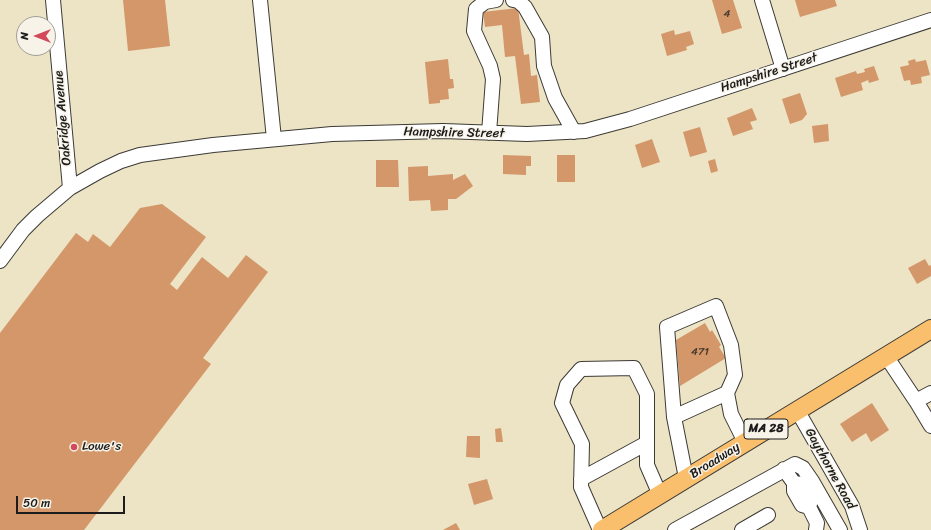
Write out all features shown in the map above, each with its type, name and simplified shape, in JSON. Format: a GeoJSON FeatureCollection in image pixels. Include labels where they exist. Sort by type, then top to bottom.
{"type":"FeatureCollection","features":[{"type":"Feature","properties":{"kind":"main road","name":"Broadway"},"geometry":{"type":"LineString","coordinates":[[601,530],[931,329]]}},
{"type":"Feature","properties":{"kind":"street","name":"Oakridge Avenue"},"geometry":{"type":"LineString","coordinates":[[53,0],[70,188]]}},
{"type":"Feature","properties":{"kind":"street"},"geometry":{"type":"LineString","coordinates":[[260,0],[274,139]]}},
{"type":"Feature","properties":{"kind":"street"},"geometry":{"type":"LineString","coordinates":[[489,133],[493,79],[490,66],[474,31],[474,20],[476,9],[485,2],[496,0]]}},
{"type":"Feature","properties":{"kind":"street"},"geometry":{"type":"LineString","coordinates":[[513,0],[518,1],[526,7],[542,37],[544,66],[555,98],[574,132]]}},
{"type":"Feature","properties":{"kind":"street"},"geometry":{"type":"LineString","coordinates":[[762,0],[783,69]]}},
{"type":"Feature","properties":{"kind":"street","name":"Hampshire Street"},"geometry":{"type":"LineString","coordinates":[[2,252],[37,216],[70,188],[121,161],[140,155],[213,145],[332,134],[443,131],[527,134],[586,131],[630,119],[931,20]]}},
{"type":"Feature","properties":{"kind":"street"},"geometry":{"type":"LineString","coordinates":[[686,478],[674,417],[667,327],[716,306],[731,344],[735,375],[727,393],[731,414],[745,442]]}},
{"type":"Feature","properties":{"kind":"street"},"geometry":{"type":"LineString","coordinates":[[886,356],[930,424]]}},
{"type":"Feature","properties":{"kind":"street"},"geometry":{"type":"LineString","coordinates":[[601,530],[581,487],[582,444],[562,402],[567,385],[581,369],[634,368],[647,394],[647,465],[660,495]]}},
{"type":"Feature","properties":{"kind":"street"},"geometry":{"type":"LineString","coordinates":[[674,417],[727,393]]}},
{"type":"Feature","properties":{"kind":"street"},"geometry":{"type":"LineString","coordinates":[[916,401],[931,393]]}},
{"type":"Feature","properties":{"kind":"street","name":"Gaythorne Road"},"geometry":{"type":"LineString","coordinates":[[798,410],[852,506],[860,530]]}},
{"type":"Feature","properties":{"kind":"street"},"geometry":{"type":"LineString","coordinates":[[581,479],[647,438]]}},
{"type":"Feature","properties":{"kind":"street"},"geometry":{"type":"LineString","coordinates":[[675,530],[795,464],[803,468],[840,530]]}},
{"type":"Feature","properties":{"kind":"street"},"geometry":{"type":"LineString","coordinates":[[784,469],[794,483],[794,491],[802,505],[809,507],[817,523],[816,530]]}},
{"type":"Feature","properties":{"kind":"street"},"geometry":{"type":"LineString","coordinates":[[742,530],[768,515]]}},
{"type":"Feature","properties":{"kind":"building"},"geometry":{"type":"Polygon","coordinates":[[[123,0],[165,0],[170,46],[128,51],[123,0]]]}},
{"type":"Feature","properties":{"kind":"building"},"geometry":{"type":"Polygon","coordinates":[[[712,0],[733,0],[742,28],[722,34],[712,0]]]}},
{"type":"Feature","properties":{"kind":"building"},"geometry":{"type":"Polygon","coordinates":[[[795,0],[835,0],[837,6],[800,17],[795,0]]]}},
{"type":"Feature","properties":{"kind":"building"},"geometry":{"type":"Polygon","coordinates":[[[518,8],[524,55],[529,54],[531,76],[537,75],[540,102],[521,104],[515,56],[505,57],[502,25],[485,27],[483,12],[518,8]]]}},
{"type":"Feature","properties":{"kind":"building"},"geometry":{"type":"Polygon","coordinates":[[[674,30],[675,35],[690,31],[694,44],[686,47],[687,50],[667,56],[661,34],[674,30]]]}},
{"type":"Feature","properties":{"kind":"building"},"geometry":{"type":"Polygon","coordinates":[[[448,59],[450,79],[453,79],[454,88],[448,89],[449,99],[440,100],[440,103],[429,104],[425,62],[448,59]]]}},
{"type":"Feature","properties":{"kind":"building"},"geometry":{"type":"Polygon","coordinates":[[[915,59],[916,62],[926,60],[930,75],[921,77],[922,83],[911,85],[910,80],[904,81],[900,67],[909,65],[908,61],[915,59]]]}},
{"type":"Feature","properties":{"kind":"building"},"geometry":{"type":"Polygon","coordinates":[[[874,66],[879,80],[869,83],[868,80],[861,83],[863,90],[841,97],[835,78],[856,71],[857,74],[865,72],[864,69],[874,66]]]}},
{"type":"Feature","properties":{"kind":"building"},"geometry":{"type":"Polygon","coordinates":[[[800,93],[807,114],[802,120],[790,124],[782,99],[800,93]]]}},
{"type":"Feature","properties":{"kind":"building"},"geometry":{"type":"Polygon","coordinates":[[[752,108],[757,120],[750,122],[753,129],[733,136],[727,118],[752,108]]]}},
{"type":"Feature","properties":{"kind":"building"},"geometry":{"type":"Polygon","coordinates":[[[828,124],[829,141],[814,143],[812,126],[828,124]]]}},
{"type":"Feature","properties":{"kind":"building"},"geometry":{"type":"Polygon","coordinates":[[[700,127],[707,152],[690,157],[683,132],[700,127]]]}},
{"type":"Feature","properties":{"kind":"building"},"geometry":{"type":"Polygon","coordinates":[[[652,139],[660,162],[642,168],[635,145],[652,139]]]}},
{"type":"Feature","properties":{"kind":"building"},"geometry":{"type":"Polygon","coordinates":[[[503,155],[531,156],[531,166],[526,166],[526,175],[503,174],[503,155]]]}},
{"type":"Feature","properties":{"kind":"building"},"geometry":{"type":"Polygon","coordinates":[[[557,155],[575,155],[575,182],[557,182],[557,155]]]}},
{"type":"Feature","properties":{"kind":"building"},"geometry":{"type":"Polygon","coordinates":[[[715,159],[718,171],[711,173],[708,161],[715,159]]]}},
{"type":"Feature","properties":{"kind":"building"},"geometry":{"type":"Polygon","coordinates":[[[376,160],[398,160],[399,187],[376,187],[376,160]]]}},
{"type":"Feature","properties":{"kind":"building"},"geometry":{"type":"Polygon","coordinates":[[[428,166],[428,176],[453,174],[453,180],[465,174],[473,186],[456,199],[448,199],[448,210],[431,211],[430,200],[409,201],[408,167],[428,166]]]}},
{"type":"Feature","properties":{"kind":"building","name":"Lowe's"},"geometry":{"type":"Polygon","coordinates":[[[162,204],[206,237],[170,284],[177,290],[202,257],[228,278],[246,255],[268,272],[203,358],[211,364],[84,530],[0,530],[0,333],[76,233],[88,242],[93,234],[110,247],[140,208],[162,204]]]}},
{"type":"Feature","properties":{"kind":"building"},"geometry":{"type":"Polygon","coordinates":[[[925,259],[929,266],[931,265],[931,276],[917,284],[908,268],[925,259]]]}},
{"type":"Feature","properties":{"kind":"building"},"geometry":{"type":"Polygon","coordinates":[[[705,323],[710,332],[712,330],[721,345],[719,347],[726,358],[680,386],[676,340],[705,323]]]}},
{"type":"Feature","properties":{"kind":"building"},"geometry":{"type":"Polygon","coordinates":[[[872,403],[889,430],[871,442],[866,433],[852,442],[840,424],[872,403]]]}},
{"type":"Feature","properties":{"kind":"building"},"geometry":{"type":"Polygon","coordinates":[[[501,428],[503,442],[496,442],[495,429],[501,428]]]}},
{"type":"Feature","properties":{"kind":"building"},"geometry":{"type":"Polygon","coordinates":[[[467,436],[480,436],[480,458],[466,457],[467,436]]]}},
{"type":"Feature","properties":{"kind":"building"},"geometry":{"type":"Polygon","coordinates":[[[487,479],[493,499],[474,505],[468,484],[487,479]]]}},
{"type":"Feature","properties":{"kind":"building"},"geometry":{"type":"Polygon","coordinates":[[[456,523],[460,530],[443,530],[456,523]]]}},
{"type":"Feature","properties":{"kind":"place","name":"Lowe's"},"geometry":{"type":"Point","coordinates":[74,447]}}]}
